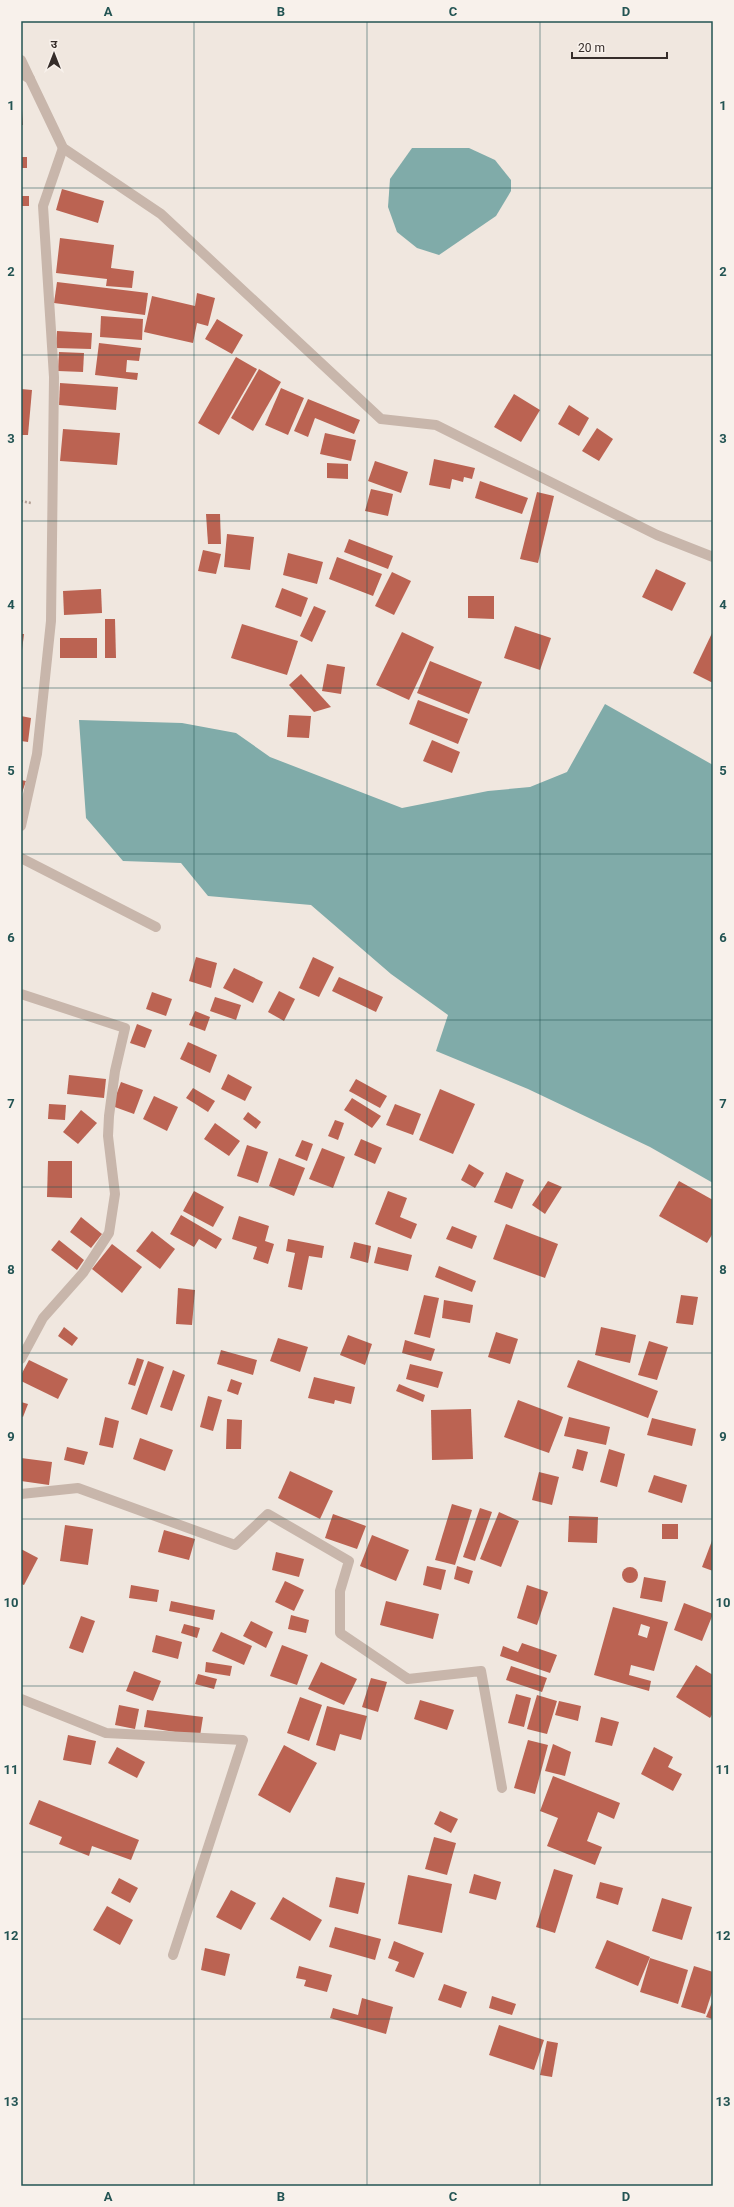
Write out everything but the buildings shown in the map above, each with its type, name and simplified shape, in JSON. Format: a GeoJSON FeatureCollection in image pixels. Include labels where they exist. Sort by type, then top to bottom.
{"type":"FeatureCollection","features":[{"type":"Feature","properties":{"kind":"street"},"geometry":{"type":"LineString","coordinates":[[21,60],[63,148],[161,214],[381,419],[436,425],[657,535],[713,557]]}},
{"type":"Feature","properties":{"kind":"street"},"geometry":{"type":"LineString","coordinates":[[21,73],[30,80]]}},
{"type":"Feature","properties":{"kind":"street"},"geometry":{"type":"LineString","coordinates":[[21,826],[37,754],[51,621],[54,377],[43,206],[63,148]]}},
{"type":"Feature","properties":{"kind":"street"},"geometry":{"type":"LineString","coordinates":[[21,858],[156,927]]}},
{"type":"Feature","properties":{"kind":"street"},"geometry":{"type":"LineString","coordinates":[[21,994],[125,1028],[115,1071],[109,1116],[108,1136],[115,1194],[109,1233],[83,1273],[43,1318],[21,1359]]}},
{"type":"Feature","properties":{"kind":"street"},"geometry":{"type":"LineString","coordinates":[[21,1494],[78,1488],[235,1545],[268,1514],[349,1561],[340,1591],[340,1633],[408,1679],[481,1671],[502,1788]]}},
{"type":"Feature","properties":{"kind":"street"},"geometry":{"type":"LineString","coordinates":[[21,1699],[106,1733],[243,1740],[173,1955]]}},
{"type":"Feature","properties":{"kind":"water"},"geometry":{"type":"Polygon","coordinates":[[[412,148],[469,148],[495,160],[511,180],[511,191],[496,216],[439,255],[417,248],[397,232],[388,207],[390,179],[412,148]]]}},
{"type":"Feature","properties":{"kind":"water"},"geometry":{"type":"Polygon","coordinates":[[[605,704],[713,765],[713,1183],[650,1147],[528,1089],[436,1051],[448,1015],[391,974],[311,905],[208,896],[181,863],[123,861],[86,818],[79,720],[182,723],[236,733],[270,757],[402,808],[488,791],[530,787],[567,772],[605,704]]]}}]}
